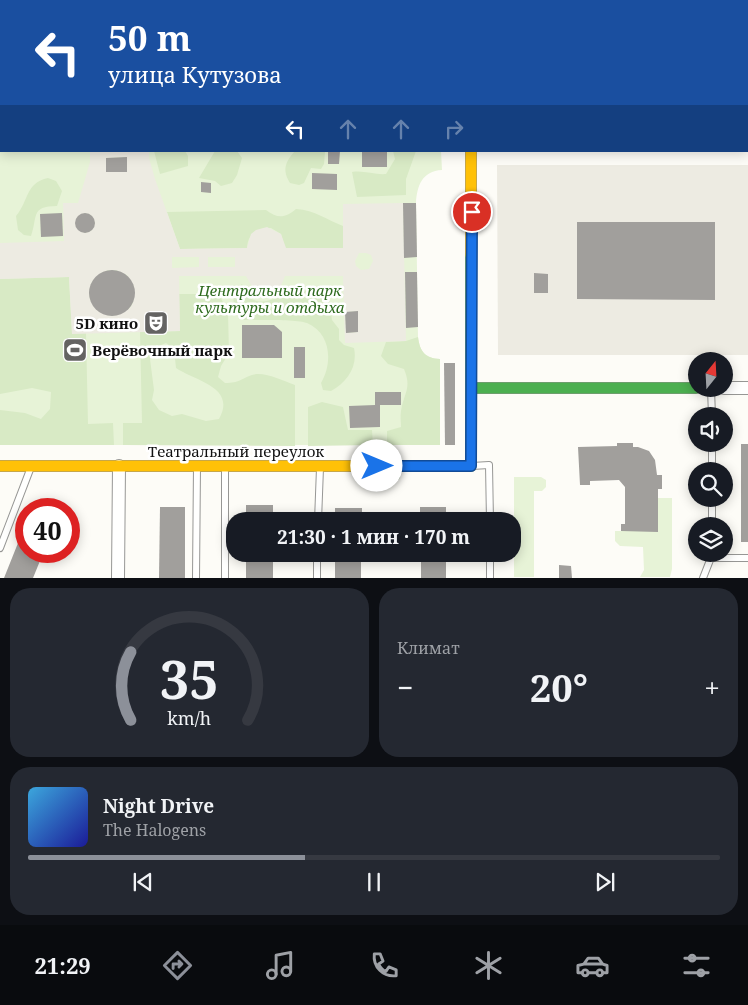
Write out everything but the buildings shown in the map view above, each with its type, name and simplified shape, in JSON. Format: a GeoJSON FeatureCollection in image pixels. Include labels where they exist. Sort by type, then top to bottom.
{"type":"FeatureCollection","features":[{"type":"Feature","properties":{"kind":"street"},"geometry":{"type":"LineString","coordinates":[[471,152],[471,466]]}},
{"type":"Feature","properties":{"kind":"street"},"geometry":{"type":"LineString","coordinates":[[472,388],[688,388]]}},
{"type":"Feature","properties":{"kind":"street"},"geometry":{"type":"LineString","coordinates":[[733,388],[748,388]]}},
{"type":"Feature","properties":{"kind":"street","name":"Театральный переулок"},"geometry":{"type":"LineString","coordinates":[[0,466],[471,466]]}},
{"type":"Feature","properties":{"kind":"street"},"geometry":{"type":"LineString","coordinates":[[118,578],[119,466]]}},
{"type":"Feature","properties":{"kind":"lane"},"geometry":{"type":"LineString","coordinates":[[471,466],[489,465],[490,512]]}},
{"type":"Feature","properties":{"kind":"lane"},"geometry":{"type":"LineString","coordinates":[[0,548],[32,466]]}},
{"type":"Feature","properties":{"kind":"lane"},"geometry":{"type":"LineString","coordinates":[[196,578],[197,466]]}},
{"type":"Feature","properties":{"kind":"lane"},"geometry":{"type":"LineString","coordinates":[[225,466],[225,578]]}},
{"type":"Feature","properties":{"kind":"lane"},"geometry":{"type":"LineString","coordinates":[[318,512],[320,466]]}},
{"type":"Feature","properties":{"kind":"lane"},"geometry":{"type":"LineString","coordinates":[[733,557],[748,558]]}},
{"type":"Feature","properties":{"kind":"lane"},"geometry":{"type":"LineString","coordinates":[[317,578],[318,562]]}},
{"type":"Feature","properties":{"kind":"lane"},"geometry":{"type":"LineString","coordinates":[[490,562],[490,578]]}},
{"type":"Feature","properties":{"kind":"lane"},"geometry":{"type":"LineString","coordinates":[[703,578],[710,562]]}},
{"type":"Feature","properties":{"kind":"green space","name":"Центральный парк культуры и отдыха"},"geometry":{"type":"Polygon","coordinates":[[[0,152],[441,152],[442,170],[425,176],[419,185],[416,203],[418,337],[420,347],[427,356],[440,359],[440,445],[0,445],[0,152]]]}},
{"type":"Feature","properties":{"kind":"green space"},"geometry":{"type":"Polygon","coordinates":[[[154,152],[186,152],[188,156],[188,166],[160,174],[154,152]]]}},
{"type":"Feature","properties":{"kind":"green space"},"geometry":{"type":"Polygon","coordinates":[[[214,152],[238,152],[242,158],[237,175],[232,183],[221,186],[215,181],[199,178],[214,152]]]}},
{"type":"Feature","properties":{"kind":"green space"},"geometry":{"type":"Polygon","coordinates":[[[294,152],[325,152],[324,164],[321,169],[311,168],[304,183],[299,185],[290,183],[286,174],[285,170],[294,152]]]}},
{"type":"Feature","properties":{"kind":"green space"},"geometry":{"type":"Polygon","coordinates":[[[393,152],[416,152],[406,179],[406,195],[357,197],[352,172],[386,174],[395,159],[393,152]]]}},
{"type":"Feature","properties":{"kind":"green space"},"geometry":{"type":"Polygon","coordinates":[[[48,178],[56,181],[62,191],[57,206],[39,210],[36,214],[31,236],[24,235],[18,230],[16,216],[31,188],[41,180],[48,178]]]}},
{"type":"Feature","properties":{"kind":"green space"},"geometry":{"type":"Polygon","coordinates":[[[296,209],[315,213],[343,226],[344,248],[285,248],[281,234],[271,228],[254,232],[249,239],[247,248],[180,249],[167,212],[266,210],[274,215],[285,216],[296,209]]]}},
{"type":"Feature","properties":{"kind":"green space"},"geometry":{"type":"Polygon","coordinates":[[[69,277],[72,333],[86,333],[88,424],[113,423],[114,445],[0,445],[0,410],[25,413],[41,419],[50,409],[51,392],[32,388],[0,394],[0,279],[69,277]]]}},
{"type":"Feature","properties":{"kind":"green space"},"geometry":{"type":"Polygon","coordinates":[[[242,284],[247,295],[258,301],[264,302],[275,298],[289,287],[310,290],[329,299],[332,320],[339,329],[339,340],[344,345],[354,348],[353,368],[342,383],[331,391],[323,390],[321,383],[327,367],[328,349],[321,334],[315,328],[307,323],[295,321],[244,320],[234,307],[233,292],[242,284]]]}},
{"type":"Feature","properties":{"kind":"green space"},"geometry":{"type":"Polygon","coordinates":[[[179,294],[219,294],[228,313],[229,353],[221,366],[218,377],[225,383],[230,383],[252,375],[262,374],[295,385],[295,446],[123,445],[123,423],[142,423],[140,332],[180,331],[179,294]],[[166,343],[154,348],[150,359],[154,390],[152,400],[159,410],[172,416],[182,414],[206,421],[219,419],[223,408],[223,399],[211,386],[176,368],[174,349],[166,343]]]}},
{"type":"Feature","properties":{"kind":"green space"},"geometry":{"type":"Polygon","coordinates":[[[418,337],[420,347],[427,356],[440,359],[440,445],[387,445],[387,431],[401,427],[402,405],[407,390],[407,381],[404,369],[388,364],[381,356],[386,342],[406,341],[418,337]]]}},
{"type":"Feature","properties":{"kind":"green space"},"geometry":{"type":"Polygon","coordinates":[[[322,402],[343,407],[348,430],[372,430],[373,445],[308,446],[308,407],[322,402]]]}},
{"type":"Feature","properties":{"kind":"green space"},"geometry":{"type":"Polygon","coordinates":[[[514,477],[541,477],[546,480],[546,487],[542,491],[534,491],[534,577],[514,577],[514,562],[521,562],[521,512],[514,512],[514,477]]]}},
{"type":"Feature","properties":{"kind":"green space"},"geometry":{"type":"Polygon","coordinates":[[[658,498],[672,498],[672,569],[670,577],[640,577],[644,570],[643,547],[620,546],[615,541],[615,531],[658,531],[658,498]]]}},
{"type":"Feature","properties":{"kind":"shaded area"},"geometry":{"type":"Polygon","coordinates":[[[90,152],[149,152],[155,179],[180,249],[247,248],[251,234],[256,230],[267,227],[281,234],[286,248],[343,248],[343,204],[403,203],[406,341],[345,343],[343,276],[285,276],[281,286],[276,291],[268,294],[254,290],[246,276],[179,276],[180,331],[72,334],[69,277],[0,279],[0,243],[64,241],[63,203],[78,203],[90,162],[90,152]],[[127,157],[106,158],[106,172],[127,172],[127,157]],[[85,213],[77,218],[76,224],[79,230],[85,233],[91,231],[95,223],[91,215],[85,213]],[[359,253],[355,261],[356,266],[361,270],[369,269],[373,261],[371,255],[359,253]],[[172,257],[172,268],[199,267],[199,257],[172,257]],[[208,257],[208,267],[235,267],[235,257],[208,257]],[[108,270],[101,273],[92,282],[89,292],[90,300],[99,311],[110,316],[117,315],[130,308],[133,303],[134,286],[127,275],[116,270],[108,270]],[[358,311],[345,312],[346,333],[358,332],[358,311]]]}},
{"type":"Feature","properties":{"kind":"shaded area"},"geometry":{"type":"Polygon","coordinates":[[[497,165],[748,165],[748,355],[733,355],[733,352],[688,352],[688,355],[498,355],[497,165]]]}},
{"type":"Feature","properties":{"kind":"traffic: fast"},"geometry":{"type":"LineString","coordinates":[[383,466],[471,466],[471,255]]}},
{"type":"Feature","properties":{"kind":"traffic: fast"},"geometry":{"type":"LineString","coordinates":[[472,388],[688,388]]}},
{"type":"Feature","properties":{"kind":"traffic: slow"},"geometry":{"type":"LineString","coordinates":[[471,152],[471,255]]}},
{"type":"Feature","properties":{"kind":"traffic: slow"},"geometry":{"type":"LineString","coordinates":[[0,466],[383,466]]}},
{"type":"Feature","properties":{"kind":"place","name":"5D кино"},"geometry":{"type":"Point","coordinates":[156,323]}},
{"type":"Feature","properties":{"kind":"place","name":"Верёвочный парк"},"geometry":{"type":"Point","coordinates":[75,350]}},
{"type":"Feature","properties":{"kind":"route"},"geometry":{"type":"LineString","coordinates":[[377,466],[471,466],[472,212]]}}]}
